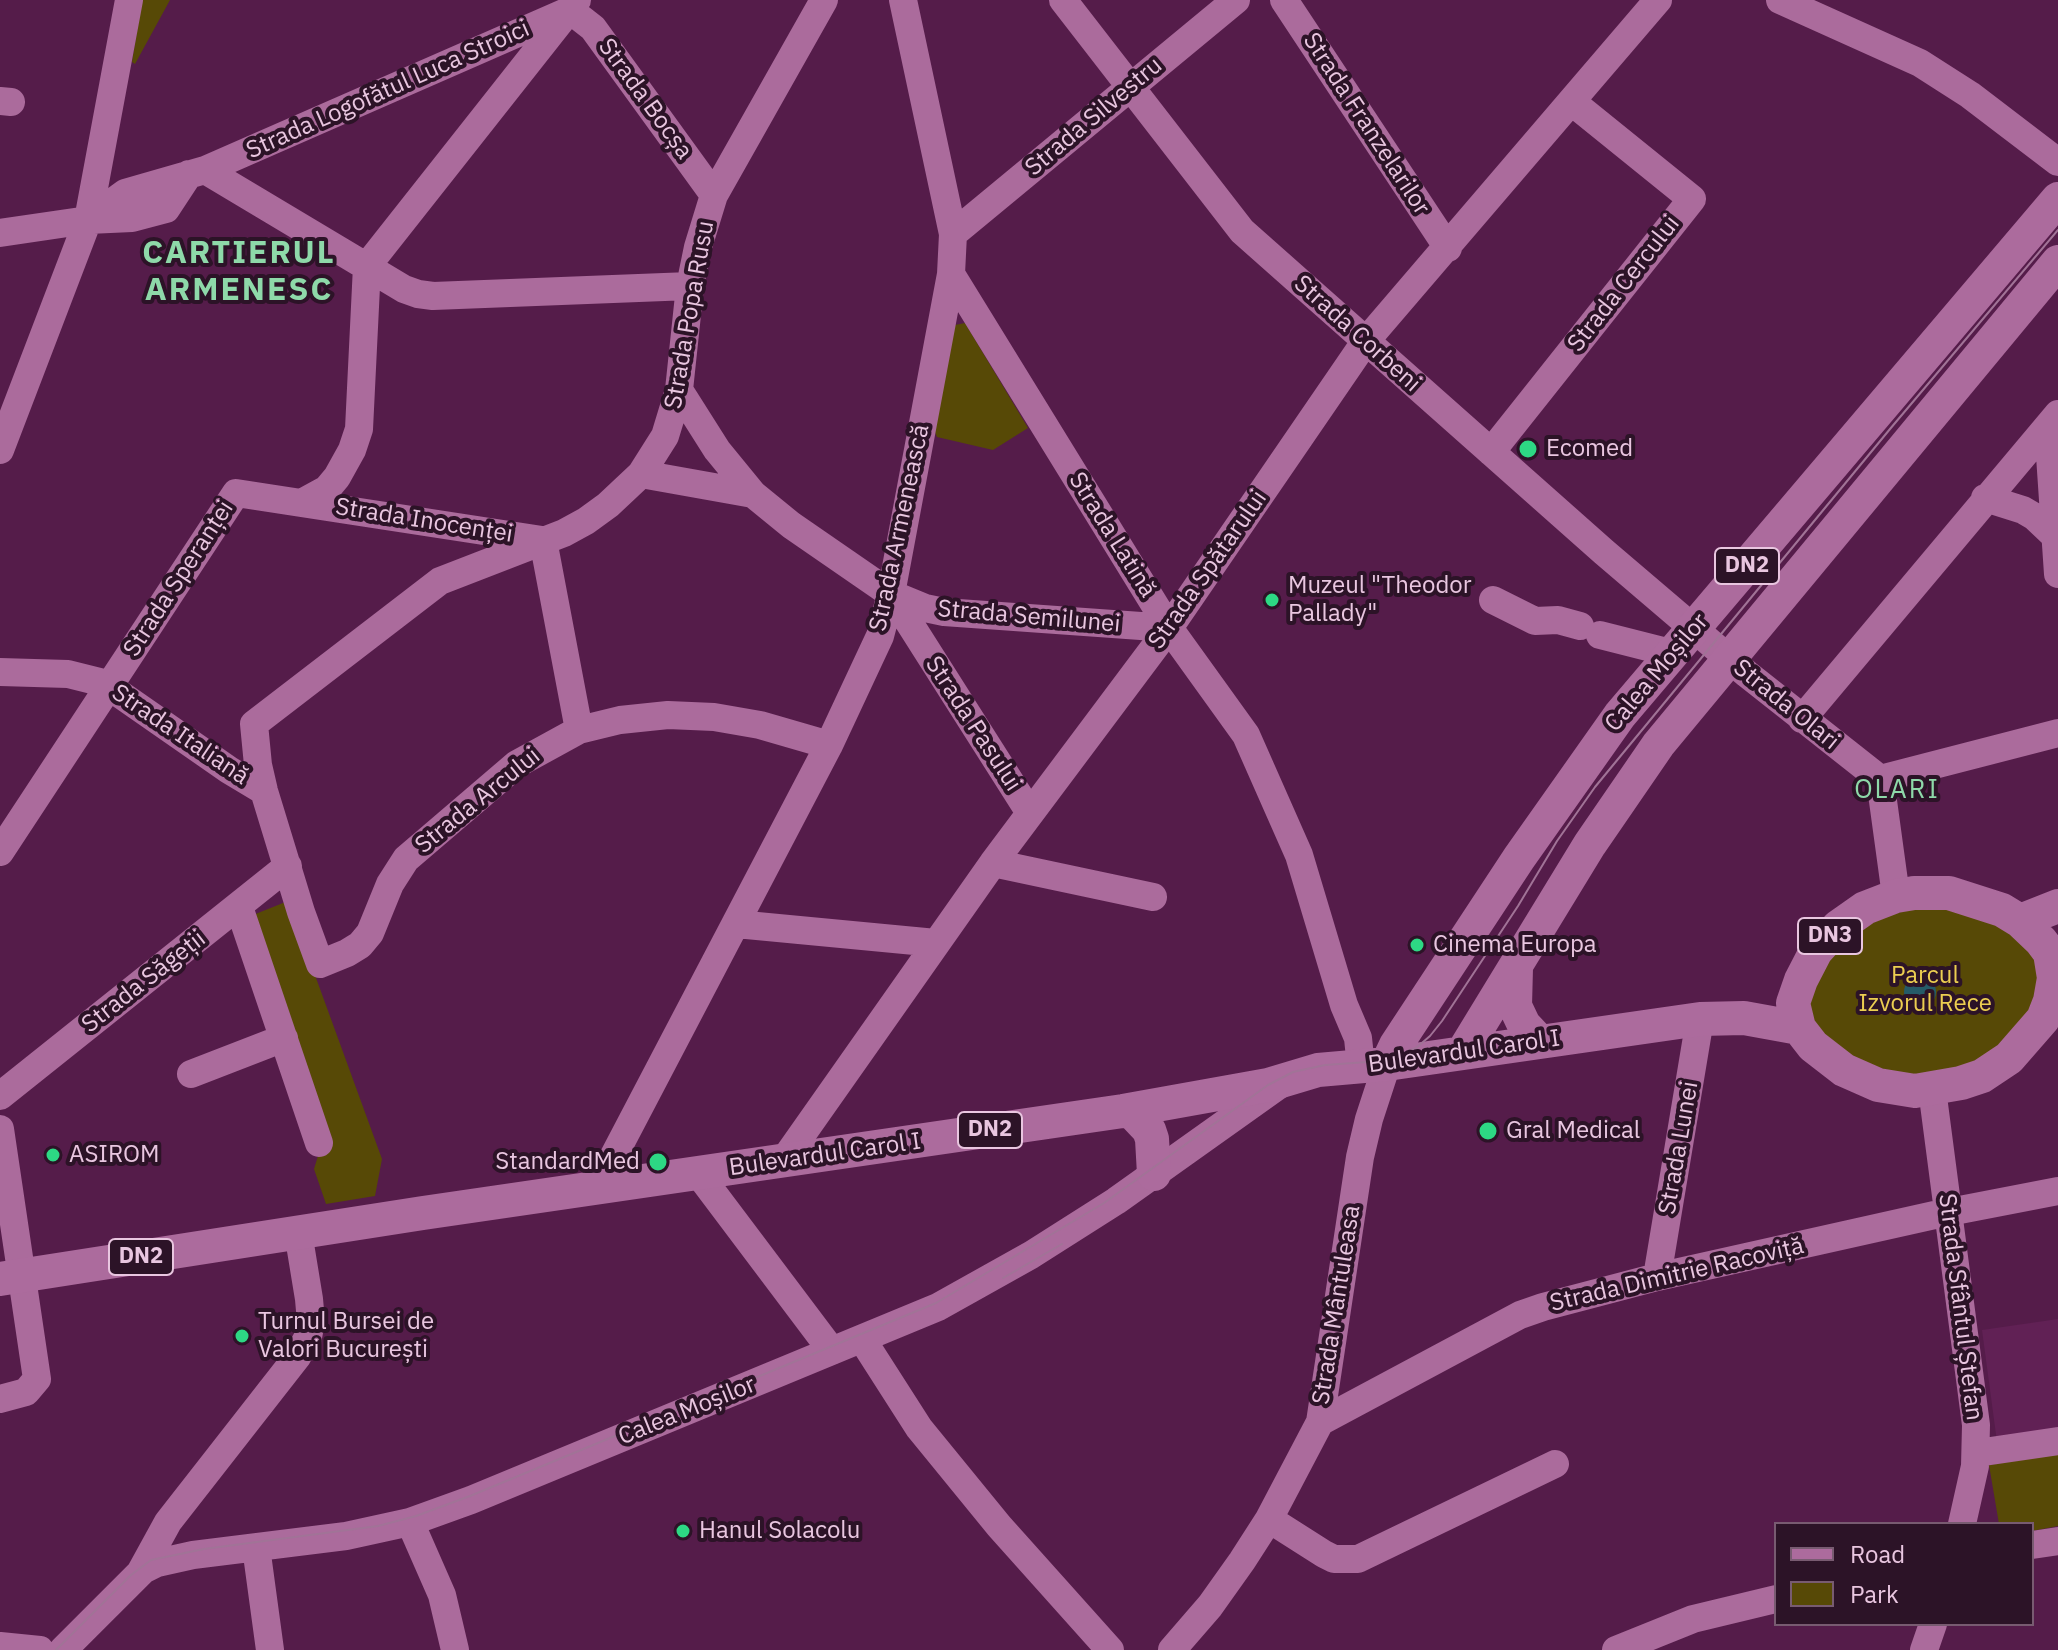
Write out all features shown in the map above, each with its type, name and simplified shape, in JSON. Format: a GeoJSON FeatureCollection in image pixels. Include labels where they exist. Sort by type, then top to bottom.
{"type":"FeatureCollection","features":[{"type":"Feature","properties":{"kind":"main road","name":"Calea Moșilor"},"geometry":{"type":"LineString","coordinates":[[1374,1066],[1396,1045],[1589,755],[1682,641],[2058,199]]}},
{"type":"Feature","properties":{"kind":"main road","name":"Calea Moșilor"},"geometry":{"type":"LineString","coordinates":[[1463,1052],[1590,844],[1658,745],[2058,262]]}},
{"type":"Feature","properties":{"kind":"main road","name":"DN3"},"geometry":{"type":"LineString","coordinates":[[1949,893],[2002,910],[2020,921],[2054,954],[2054,999],[2043,1019],[2009,1058],[1982,1076],[1915,1091],[1878,1085],[1844,1070],[1813,1046],[1796,1015],[1801,980],[1816,951],[1838,927],[1865,908],[1896,896],[1949,893]]}},
{"type":"Feature","properties":{"kind":"main road"},"geometry":{"type":"LineString","coordinates":[[2020,921],[2058,906]]}},
{"type":"Feature","properties":{"kind":"main road"},"geometry":{"type":"LineString","coordinates":[[1516,968],[1513,987],[1515,1006],[1524,1025],[1539,1041]]}},
{"type":"Feature","properties":{"kind":"main road","name":"Bulevardul Carol I"},"geometry":{"type":"LineString","coordinates":[[12,1277],[300,1246],[597,1188],[1130,1110],[1283,1082],[1318,1070],[1374,1066],[1700,1019],[1796,1015]]}},
{"type":"Feature","properties":{"kind":"main road"},"geometry":{"type":"LineString","coordinates":[[1130,1110],[1149,1130],[1154,1174]]}},
{"type":"Feature","properties":{"kind":"street"},"geometry":{"type":"LineString","coordinates":[[0,450],[88,220],[129,0]]}},
{"type":"Feature","properties":{"kind":"street","name":"Strada Popa Rusu"},"geometry":{"type":"LineString","coordinates":[[264,791],[254,724],[440,581],[586,521],[641,474],[665,436],[679,390],[690,286],[714,195],[824,0]]}},
{"type":"Feature","properties":{"kind":"street","name":"Strada Armenească"},"geometry":{"type":"LineString","coordinates":[[597,1188],[829,745],[880,636],[891,594],[951,274],[953,234],[903,0]]}},
{"type":"Feature","properties":{"kind":"street","name":"Strada Corbeni"},"geometry":{"type":"LineString","coordinates":[[1063,0],[1242,231],[1491,452],[1682,641]]}},
{"type":"Feature","properties":{"kind":"street","name":"Strada Silvestru"},"geometry":{"type":"LineString","coordinates":[[953,234],[1236,0]]}},
{"type":"Feature","properties":{"kind":"street","name":"Strada Franzelarilor"},"geometry":{"type":"LineString","coordinates":[[1284,0],[1448,248]]}},
{"type":"Feature","properties":{"kind":"street","name":"Strada Spătarului"},"geometry":{"type":"LineString","coordinates":[[784,1160],[993,863],[1169,628],[1365,342],[1658,0]]}},
{"type":"Feature","properties":{"kind":"street"},"geometry":{"type":"LineString","coordinates":[[1780,0],[1920,63],[1970,95],[2058,162]]}},
{"type":"Feature","properties":{"kind":"street"},"geometry":{"type":"LineString","coordinates":[[305,501],[327,489],[337,477],[359,429],[367,266],[574,5]]}},
{"type":"Feature","properties":{"kind":"street","name":"Strada Logofătul Luca Stroici"},"geometry":{"type":"LineString","coordinates":[[0,233],[88,220],[132,218],[197,172],[574,5]]}},
{"type":"Feature","properties":{"kind":"street","name":"Strada Bocșa"},"geometry":{"type":"LineString","coordinates":[[574,5],[714,195]]}},
{"type":"Feature","properties":{"kind":"street","name":"Strada Cercului"},"geometry":{"type":"LineString","coordinates":[[1491,452],[1692,199],[1572,102]]}},
{"type":"Feature","properties":{"kind":"street"},"geometry":{"type":"LineString","coordinates":[[197,172],[404,289],[433,296],[690,286]]}},
{"type":"Feature","properties":{"kind":"street","name":"Strada Latină"},"geometry":{"type":"LineString","coordinates":[[951,274],[1169,628],[1246,735],[1299,855],[1344,1005],[1374,1066]]}},
{"type":"Feature","properties":{"kind":"street"},"geometry":{"type":"LineString","coordinates":[[679,390],[717,450],[753,494],[791,525],[891,594]]}},
{"type":"Feature","properties":{"kind":"street"},"geometry":{"type":"LineString","coordinates":[[1802,719],[2053,420]]}},
{"type":"Feature","properties":{"kind":"street"},"geometry":{"type":"LineString","coordinates":[[2053,420],[2054,535],[2058,574]]}},
{"type":"Feature","properties":{"kind":"street"},"geometry":{"type":"LineString","coordinates":[[641,474],[753,494]]}},
{"type":"Feature","properties":{"kind":"street","name":"Strada Speranței"},"geometry":{"type":"LineString","coordinates":[[0,852],[236,493],[305,501]]}},
{"type":"Feature","properties":{"kind":"street"},"geometry":{"type":"LineString","coordinates":[[1985,498],[2023,510],[2054,535]]}},
{"type":"Feature","properties":{"kind":"street","name":"Strada Inocenței"},"geometry":{"type":"LineString","coordinates":[[305,501],[543,540]]}},
{"type":"Feature","properties":{"kind":"street"},"geometry":{"type":"LineString","coordinates":[[435,523],[460,538],[462,557],[440,581]]}},
{"type":"Feature","properties":{"kind":"street"},"geometry":{"type":"LineString","coordinates":[[543,540],[579,730]]}},
{"type":"Feature","properties":{"kind":"street","name":"Strada Semilunei"},"geometry":{"type":"LineString","coordinates":[[891,594],[944,612],[1169,628]]}},
{"type":"Feature","properties":{"kind":"street","name":"Strada Pasului"},"geometry":{"type":"LineString","coordinates":[[891,594],[1030,813]]}},
{"type":"Feature","properties":{"kind":"street"},"geometry":{"type":"LineString","coordinates":[[1493,600],[1535,621],[1558,620],[1590,630],[1682,641]]}},
{"type":"Feature","properties":{"kind":"street","name":"Strada Olari"},"geometry":{"type":"LineString","coordinates":[[1682,641],[1730,660],[1880,779]]}},
{"type":"Feature","properties":{"kind":"street","name":"Strada Italiană"},"geometry":{"type":"LineString","coordinates":[[0,672],[74,674],[109,685],[229,770],[264,791]]}},
{"type":"Feature","properties":{"kind":"street","name":"Strada Arcului"},"geometry":{"type":"LineString","coordinates":[[288,866],[320,964],[347,953],[370,933],[390,884],[406,859],[517,764],[579,730],[620,720],[668,715],[699,716],[760,725],[829,745]]}},
{"type":"Feature","properties":{"kind":"street"},"geometry":{"type":"LineString","coordinates":[[1896,896],[1880,779],[2058,733]]}},
{"type":"Feature","properties":{"kind":"street"},"geometry":{"type":"LineString","coordinates":[[264,791],[288,866]]}},
{"type":"Feature","properties":{"kind":"street"},"geometry":{"type":"LineString","coordinates":[[993,863],[1153,897]]}},
{"type":"Feature","properties":{"kind":"street","name":"Strada Săgeții"},"geometry":{"type":"LineString","coordinates":[[0,1096],[288,866]]}},
{"type":"Feature","properties":{"kind":"street"},"geometry":{"type":"LineString","coordinates":[[239,907],[319,1143]]}},
{"type":"Feature","properties":{"kind":"street"},"geometry":{"type":"LineString","coordinates":[[736,924],[936,943]]}},
{"type":"Feature","properties":{"kind":"street","name":"Strada Lunei"},"geometry":{"type":"LineString","coordinates":[[1657,1277],[1700,1019]]}},
{"type":"Feature","properties":{"kind":"street"},"geometry":{"type":"LineString","coordinates":[[191,1074],[284,1038]]}},
{"type":"Feature","properties":{"kind":"street","name":"Strada Mântuleasa"},"geometry":{"type":"LineString","coordinates":[[1172,1650],[1210,1606],[1269,1519],[1320,1422],[1360,1157],[1369,1119],[1374,1066]]}},
{"type":"Feature","properties":{"kind":"street","name":"Calea Moșilor"},"geometry":{"type":"LineString","coordinates":[[63,1650],[150,1566],[175,1558],[357,1534],[410,1522],[471,1500],[938,1307],[1116,1201],[1283,1082]]}},
{"type":"Feature","properties":{"kind":"street","name":"Strada Sfântul Ștefan"},"geometry":{"type":"LineString","coordinates":[[1932,1089],[1972,1386],[1977,1453],[1962,1522]]}},
{"type":"Feature","properties":{"kind":"street"},"geometry":{"type":"LineString","coordinates":[[0,1129],[12,1277],[37,1379],[26,1392],[0,1399]]}},
{"type":"Feature","properties":{"kind":"street"},"geometry":{"type":"LineString","coordinates":[[698,1173],[832,1351]]}},
{"type":"Feature","properties":{"kind":"street","name":"Strada Dimitrie Racoviță"},"geometry":{"type":"LineString","coordinates":[[1320,1422],[1520,1315],[1543,1307],[1657,1277],[1948,1212],[2058,1191]]}},
{"type":"Feature","properties":{"kind":"street"},"geometry":{"type":"LineString","coordinates":[[140,1573],[168,1522],[297,1357],[308,1337],[311,1322],[300,1246]]}},
{"type":"Feature","properties":{"kind":"street"},"geometry":{"type":"LineString","coordinates":[[862,1339],[919,1428],[999,1526],[1110,1650]]}},
{"type":"Feature","properties":{"kind":"street"},"geometry":{"type":"LineString","coordinates":[[1977,1453],[2058,1441]]}},
{"type":"Feature","properties":{"kind":"street"},"geometry":{"type":"LineString","coordinates":[[1269,1519],[1334,1559],[1358,1559],[1555,1464]]}},
{"type":"Feature","properties":{"kind":"street"},"geometry":{"type":"LineString","coordinates":[[168,1522],[168,1545],[175,1558]]}},
{"type":"Feature","properties":{"kind":"street"},"geometry":{"type":"LineString","coordinates":[[410,1522],[442,1595],[455,1650]]}},
{"type":"Feature","properties":{"kind":"street"},"geometry":{"type":"LineString","coordinates":[[2034,1545],[2058,1541]]}},
{"type":"Feature","properties":{"kind":"street"},"geometry":{"type":"LineString","coordinates":[[256,1547],[270,1650]]}},
{"type":"Feature","properties":{"kind":"street"},"geometry":{"type":"LineString","coordinates":[[1616,1650],[1693,1619],[1774,1599]]}},
{"type":"Feature","properties":{"kind":"street"},"geometry":{"type":"LineString","coordinates":[[1924,1650],[1932,1626]]}},
{"type":"Feature","properties":{"kind":"street"},"geometry":{"type":"LineString","coordinates":[[0,1646],[40,1650]]}},
{"type":"Feature","properties":{"kind":"shaded area"},"geometry":{"type":"Polygon","coordinates":[[[1920,976],[1931,981],[1936,992],[1931,1003],[1920,1008],[1909,1003],[1904,992],[1909,981],[1920,976]]]}},
{"type":"Feature","properties":{"kind":"shaded area"},"geometry":{"type":"Polygon","coordinates":[[[2058,1319],[2058,1430],[1997,1442],[1982,1330],[2058,1319]]]}},
{"type":"Feature","properties":{"kind":"green space"},"geometry":{"type":"Polygon","coordinates":[[[142,0],[170,0],[135,64],[132,62],[142,0]]]}},
{"type":"Feature","properties":{"kind":"green space"},"geometry":{"type":"Polygon","coordinates":[[[965,323],[1028,428],[993,450],[937,437],[933,428],[955,325],[965,323]]]}},
{"type":"Feature","properties":{"kind":"green space"},"geometry":{"type":"Polygon","coordinates":[[[288,901],[382,1159],[375,1196],[326,1204],[314,1169],[327,1126],[253,915],[288,901]]]}},
{"type":"Feature","properties":{"kind":"green space","name":"Parcul Izvorul Rece"},"geometry":{"type":"Polygon","coordinates":[[[1933,903],[2015,931],[2044,970],[2022,1030],[1966,1069],[1917,1076],[1868,1066],[1812,1025],[1806,996],[1820,965],[1869,921],[1933,903]]]}},
{"type":"Feature","properties":{"kind":"green space"},"geometry":{"type":"Polygon","coordinates":[[[2058,1454],[2058,1526],[2034,1531],[2034,1522],[1999,1522],[1989,1465],[2058,1454]]]}},
{"type":"Feature","properties":{"kind":"tram line"},"geometry":{"type":"LineString","coordinates":[[56,1650],[131,1575],[151,1560],[204,1549],[378,1526],[470,1496],[936,1303],[1104,1203],[1268,1085],[1293,1072],[1325,1065],[1381,1061],[1416,1048],[1442,1021],[1595,787],[2058,230]]}},
{"type":"Feature","properties":{"kind":"tram line"},"geometry":{"type":"LineString","coordinates":[[1003,1278],[1062,1244]]}},
{"type":"Feature","properties":{"kind":"place","name":"Ecomed"},"geometry":{"type":"Point","coordinates":[1528,449]}},
{"type":"Feature","properties":{"kind":"place","name":"Muzeul \"Theodor Pallady\""},"geometry":{"type":"Point","coordinates":[1272,600]}},
{"type":"Feature","properties":{"kind":"place","name":"Cinema Europa"},"geometry":{"type":"Point","coordinates":[1417,945]}},
{"type":"Feature","properties":{"kind":"place","name":"Gral Medical"},"geometry":{"type":"Point","coordinates":[1488,1131]}},
{"type":"Feature","properties":{"kind":"place","name":"ASIROM"},"geometry":{"type":"Point","coordinates":[53,1155]}},
{"type":"Feature","properties":{"kind":"place","name":"StandardMed"},"geometry":{"type":"Point","coordinates":[658,1162]}},
{"type":"Feature","properties":{"kind":"place","name":"Turnul Bursei de Valori București"},"geometry":{"type":"Point","coordinates":[242,1336]}},
{"type":"Feature","properties":{"kind":"place","name":"Hanul Solacolu"},"geometry":{"type":"Point","coordinates":[683,1531]}},
{"type":"Feature","properties":{"kind":"district","name":"CARTIERUL ARMENESC"},"geometry":{"type":"Point","coordinates":[239,272]}},
{"type":"Feature","properties":{"kind":"district","name":"OLARI"},"geometry":{"type":"Point","coordinates":[1897,790]}}]}
